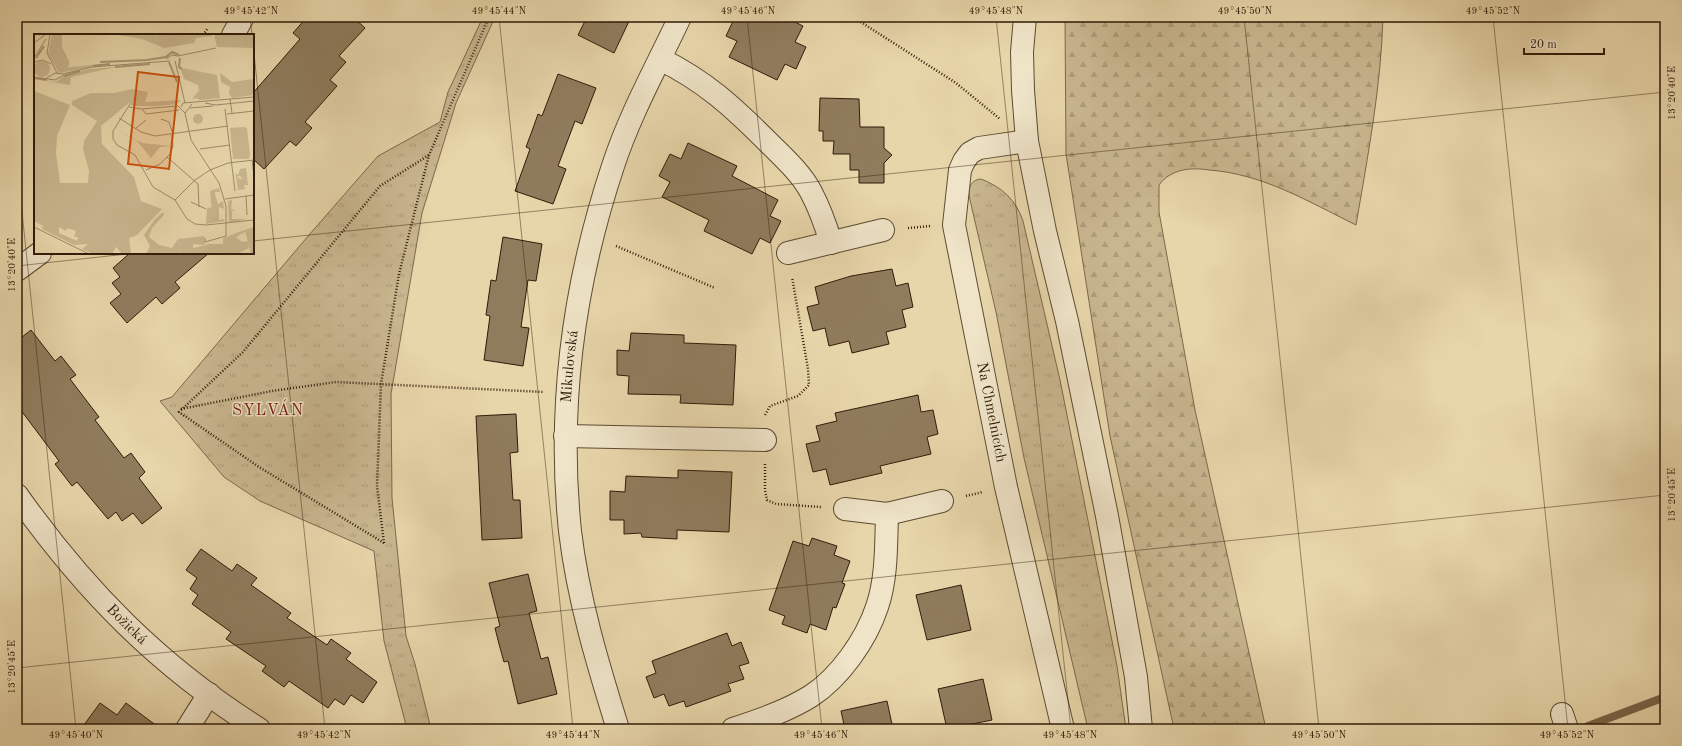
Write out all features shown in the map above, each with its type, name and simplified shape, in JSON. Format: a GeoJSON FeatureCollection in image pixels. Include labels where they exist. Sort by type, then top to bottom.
{"type":"FeatureCollection","features":[{"type":"Feature","properties":{"kind":"street"},"geometry":{"type":"LineString","coordinates":[[234,34],[243,17]]}},
{"type":"Feature","properties":{"kind":"street","name":"Mikulovská"},"geometry":{"type":"LineString","coordinates":[[618,729],[598,666],[581,596],[570,532],[565,436],[566,393],[570,348],[584,267],[613,164],[635,110],[680,17]]}},
{"type":"Feature","properties":{"kind":"street"},"geometry":{"type":"LineString","coordinates":[[1026,17],[1022,52],[1022,90],[1027,141],[1038,200],[1067,321],[1093,448],[1136,677],[1141,729]]}},
{"type":"Feature","properties":{"kind":"street"},"geometry":{"type":"LineString","coordinates":[[660,59],[680,68],[710,87],[728,102],[787,160],[811,191],[824,218],[832,243]]}},
{"type":"Feature","properties":{"kind":"street","name":"Na Chmelnicích"},"geometry":{"type":"LineString","coordinates":[[1027,141],[984,147],[970,153],[960,170],[954,225],[1006,487],[1063,729]]}},
{"type":"Feature","properties":{"kind":"street"},"geometry":{"type":"LineString","coordinates":[[788,253],[883,230]]}},
{"type":"Feature","properties":{"kind":"street"},"geometry":{"type":"LineString","coordinates":[[17,270],[39,254]]}},
{"type":"Feature","properties":{"kind":"street"},"geometry":{"type":"LineString","coordinates":[[565,436],[765,440]]}},
{"type":"Feature","properties":{"kind":"street","name":"Božická"},"geometry":{"type":"LineString","coordinates":[[17,495],[50,541],[102,602],[162,658],[209,694],[259,729]]}},
{"type":"Feature","properties":{"kind":"street"},"geometry":{"type":"LineString","coordinates":[[845,509],[887,514],[942,501]]}},
{"type":"Feature","properties":{"kind":"street"},"geometry":{"type":"LineString","coordinates":[[733,729],[772,716],[811,695],[844,666],[865,636],[877,607],[885,569],[887,514]]}},
{"type":"Feature","properties":{"kind":"street"},"geometry":{"type":"LineString","coordinates":[[1136,677],[1155,729]]}},
{"type":"Feature","properties":{"kind":"street"},"geometry":{"type":"LineString","coordinates":[[187,729],[209,694]]}},
{"type":"Feature","properties":{"kind":"path"},"geometry":{"type":"LineString","coordinates":[[428,155],[380,186],[243,352],[179,412],[259,467],[384,543],[377,486],[382,384],[399,274],[428,155],[489,17]]}},
{"type":"Feature","properties":{"kind":"path"},"geometry":{"type":"LineString","coordinates":[[853,17],[956,83],[1027,141]]}},
{"type":"Feature","properties":{"kind":"path"},"geometry":{"type":"LineString","coordinates":[[614,252],[617,238]]}},
{"type":"Feature","properties":{"kind":"path"},"geometry":{"type":"LineString","coordinates":[[615,245],[715,288]]}},
{"type":"Feature","properties":{"kind":"path"},"geometry":{"type":"LineString","coordinates":[[788,253],[808,369],[809,385],[798,396],[770,406],[765,415],[765,490],[767,500],[776,504],[845,509]]}},
{"type":"Feature","properties":{"kind":"path"},"geometry":{"type":"LineString","coordinates":[[182,409],[272,391],[336,382],[566,393]]}},
{"type":"Feature","properties":{"kind":"green space"},"geometry":{"type":"Polygon","coordinates":[[[483,17],[495,17],[456,103],[422,213],[391,394],[392,498],[406,636],[415,664],[431,729],[407,729],[384,641],[374,551],[260,501],[224,477],[160,401],[172,397],[378,156],[440,122],[448,92],[483,17]]]}},
{"type":"Feature","properties":{"kind":"green space"},"geometry":{"type":"Polygon","coordinates":[[[1065,17],[1383,17],[1377,95],[1356,225],[1284,190],[1248,177],[1229,173],[1189,169],[1169,176],[1159,185],[1159,212],[1195,410],[1266,729],[1174,729],[1110,436],[1066,154],[1065,17]]]}},
{"type":"Feature","properties":{"kind":"green space"},"geometry":{"type":"Polygon","coordinates":[[[981,179],[1002,190],[1007,195],[1020,213],[1023,221],[1060,380],[1117,666],[1126,729],[1088,729],[1024,458],[996,312],[970,200],[970,186],[974,181],[981,179]]]}},
{"type":"Feature","properties":{"kind":"building"},"geometry":{"type":"Polygon","coordinates":[[[307,17],[353,17],[365,28],[339,56],[346,62],[330,80],[337,86],[305,122],[312,128],[296,146],[290,141],[264,169],[254,160],[254,92],[300,39],[293,33],[307,17]]]}},
{"type":"Feature","properties":{"kind":"building"},"geometry":{"type":"Polygon","coordinates":[[[587,17],[631,17],[614,53],[578,35],[587,17]]]}},
{"type":"Feature","properties":{"kind":"building"},"geometry":{"type":"Polygon","coordinates":[[[735,17],[785,17],[803,26],[795,42],[806,47],[796,69],[785,64],[777,80],[729,57],[737,41],[726,36],[735,17]]]}},
{"type":"Feature","properties":{"kind":"building"},"geometry":{"type":"Polygon","coordinates":[[[558,74],[596,88],[582,124],[575,121],[558,166],[566,169],[553,204],[515,191],[530,149],[526,147],[538,114],[542,116],[558,74]]]}},
{"type":"Feature","properties":{"kind":"building"},"geometry":{"type":"Polygon","coordinates":[[[820,98],[859,99],[860,127],[884,127],[884,148],[892,155],[884,163],[884,183],[859,183],[859,170],[850,170],[850,154],[833,154],[834,141],[823,141],[823,131],[819,131],[820,98]]]}},
{"type":"Feature","properties":{"kind":"building"},"geometry":{"type":"Polygon","coordinates":[[[688,143],[737,166],[732,176],[778,200],[770,216],[781,221],[770,243],[760,238],[752,254],[704,231],[709,220],[662,197],[670,182],[659,176],[670,154],[681,159],[688,143]]]}},
{"type":"Feature","properties":{"kind":"building"},"geometry":{"type":"Polygon","coordinates":[[[503,237],[542,244],[536,281],[528,280],[521,327],[529,328],[523,366],[484,360],[490,316],[486,315],[491,280],[496,281],[503,237]]]}},
{"type":"Feature","properties":{"kind":"building"},"geometry":{"type":"Polygon","coordinates":[[[129,254],[208,254],[175,282],[180,288],[162,304],[156,297],[127,323],[110,303],[121,294],[112,283],[120,277],[113,268],[129,254]]]}},
{"type":"Feature","properties":{"kind":"building"},"geometry":{"type":"Polygon","coordinates":[[[892,269],[896,286],[908,283],[913,307],[902,310],[906,327],[886,332],[889,344],[852,353],[849,341],[829,346],[825,328],[813,331],[807,307],[819,304],[815,287],[851,276],[892,269]]]}},
{"type":"Feature","properties":{"kind":"building"},"geometry":{"type":"Polygon","coordinates":[[[31,330],[55,361],[61,356],[76,375],[70,379],[99,417],[95,420],[124,458],[131,453],[145,472],[139,478],[162,508],[142,524],[133,513],[122,521],[116,512],[108,519],[77,482],[72,486],[55,464],[59,461],[17,405],[17,341],[31,330]]]}},
{"type":"Feature","properties":{"kind":"building"},"geometry":{"type":"Polygon","coordinates":[[[631,333],[684,335],[684,343],[736,345],[733,405],[680,403],[681,395],[628,394],[629,376],[617,375],[617,350],[629,351],[631,333]]]}},
{"type":"Feature","properties":{"kind":"building"},"geometry":{"type":"Polygon","coordinates":[[[918,395],[921,412],[933,410],[938,434],[927,437],[931,454],[880,466],[882,473],[830,485],[826,469],[813,472],[806,444],[820,441],[816,426],[837,421],[835,413],[918,395]]]}},
{"type":"Feature","properties":{"kind":"building"},"geometry":{"type":"Polygon","coordinates":[[[516,414],[518,452],[510,453],[513,500],[520,500],[522,538],[482,540],[476,416],[516,414]]]}},
{"type":"Feature","properties":{"kind":"building"},"geometry":{"type":"Polygon","coordinates":[[[678,470],[732,472],[729,532],[677,530],[677,539],[642,537],[641,533],[624,534],[624,520],[610,520],[610,491],[625,492],[626,476],[678,478],[678,470]]]}},
{"type":"Feature","properties":{"kind":"building"},"geometry":{"type":"Polygon","coordinates":[[[812,538],[837,546],[834,555],[850,561],[842,583],[845,584],[836,608],[833,607],[826,630],[810,624],[807,633],[782,624],[785,616],[769,610],[793,541],[809,546],[812,538]]]}},
{"type":"Feature","properties":{"kind":"building"},"geometry":{"type":"Polygon","coordinates":[[[201,549],[232,571],[237,564],[257,578],[251,585],[291,613],[287,618],[327,645],[331,639],[351,653],[346,659],[377,682],[363,703],[351,695],[344,705],[335,699],[328,708],[289,681],[284,687],[262,671],[266,666],[226,639],[231,632],[192,604],[198,595],[190,589],[197,578],[186,570],[201,549]]]}},
{"type":"Feature","properties":{"kind":"building"},"geometry":{"type":"Polygon","coordinates":[[[528,574],[537,611],[529,613],[541,659],[548,657],[557,694],[518,704],[508,661],[504,662],[495,628],[500,626],[489,583],[528,574]]]}},
{"type":"Feature","properties":{"kind":"building"},"geometry":{"type":"Polygon","coordinates":[[[961,585],[971,630],[927,640],[916,595],[961,585]]]}},
{"type":"Feature","properties":{"kind":"building"},"geometry":{"type":"Polygon","coordinates":[[[727,633],[732,646],[741,642],[749,663],[739,666],[744,679],[728,684],[731,691],[686,707],[684,701],[669,706],[664,694],[654,698],[646,677],[656,673],[652,661],[727,633]]]}},
{"type":"Feature","properties":{"kind":"building"},"geometry":{"type":"Polygon","coordinates":[[[983,679],[992,720],[947,729],[938,689],[983,679]]]}},
{"type":"Feature","properties":{"kind":"building"},"geometry":{"type":"Polygon","coordinates":[[[887,701],[893,729],[845,729],[841,711],[887,701]]]}},
{"type":"Feature","properties":{"kind":"building"},"geometry":{"type":"Polygon","coordinates":[[[100,703],[117,715],[126,703],[161,729],[81,729],[100,703]]]}},
{"type":"Feature","properties":{"kind":"waterway"},"geometry":{"type":"LineString","coordinates":[[1588,726],[1665,697]]}},
{"type":"Feature","properties":{"kind":"district","name":"SYLVÁN"},"geometry":{"type":"Point","coordinates":[268,411]}}]}
